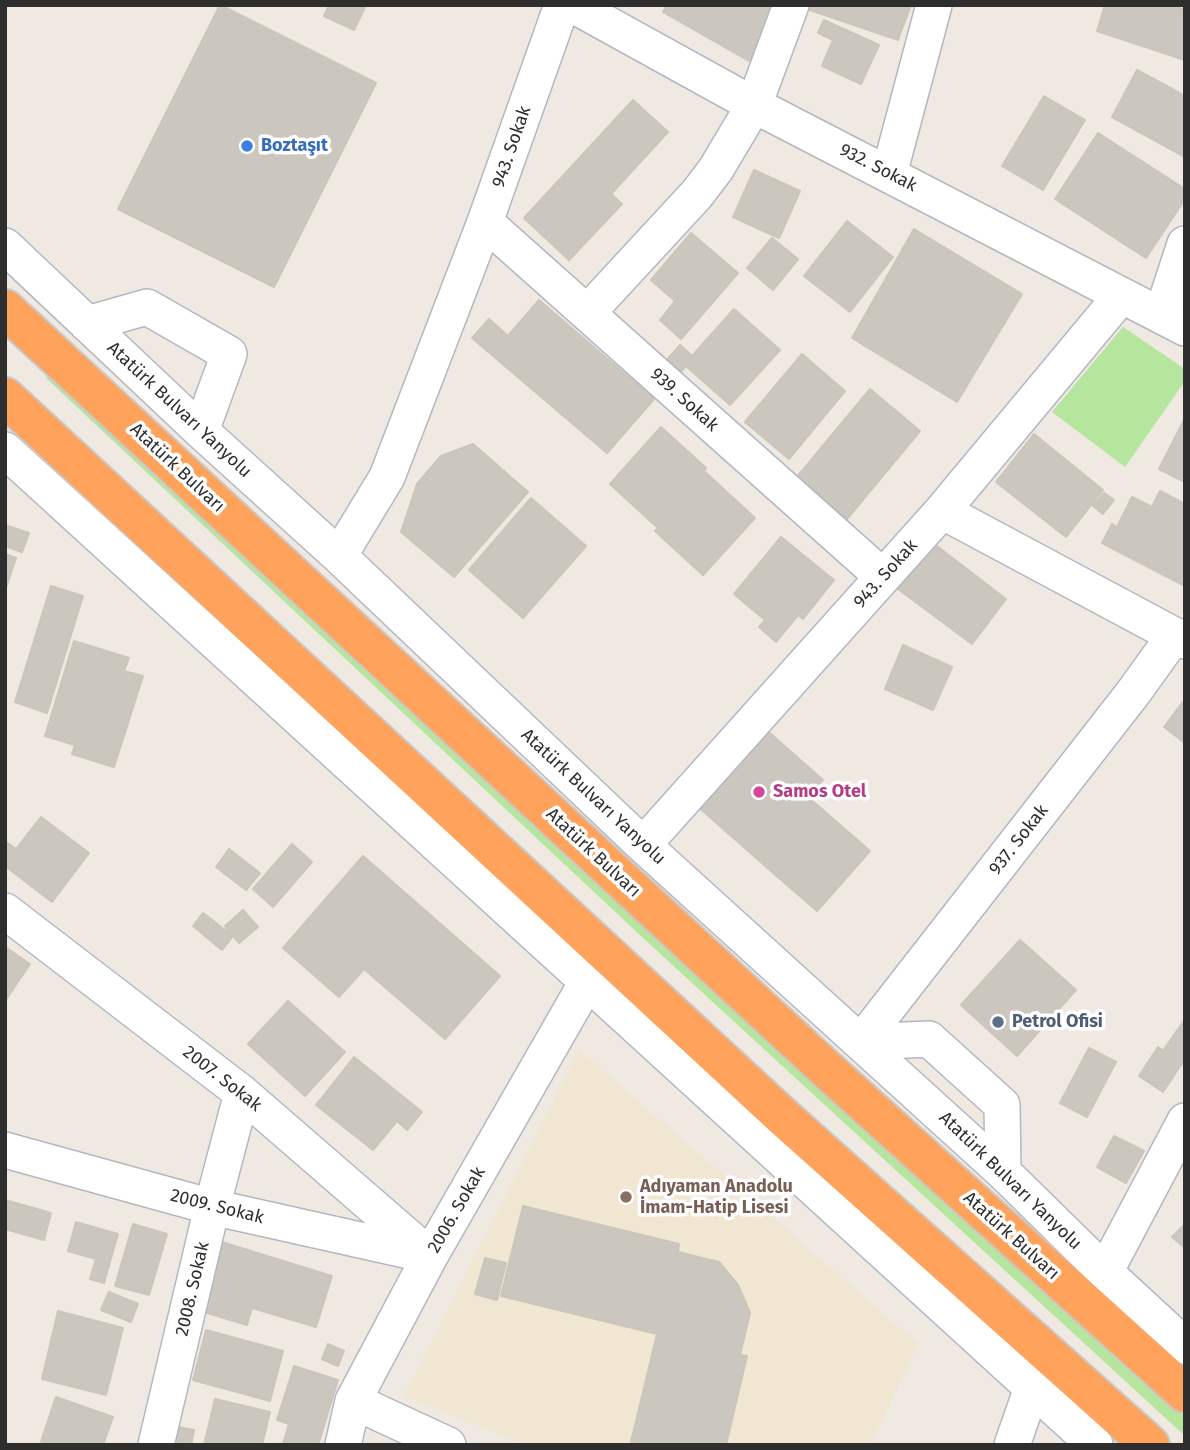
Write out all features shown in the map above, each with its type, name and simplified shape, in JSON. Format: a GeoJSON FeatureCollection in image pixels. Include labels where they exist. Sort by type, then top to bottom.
{"type":"FeatureCollection","features":[{"type":"Feature","properties":{"kind":"highway","name":"Atatürk Bulvarı"},"geometry":{"type":"LineString","coordinates":[[5,309],[825,1068],[1185,1393]]}},
{"type":"Feature","properties":{"kind":"highway"},"geometry":{"type":"LineString","coordinates":[[5,397],[772,1107],[1150,1445]]}},
{"type":"Feature","properties":{"kind":"street","name":"943. Sokak"},"geometry":{"type":"LineString","coordinates":[[339,556],[387,477],[485,222],[562,5]]}},
{"type":"Feature","properties":{"kind":"street","name":"932. Sokak"},"geometry":{"type":"LineString","coordinates":[[573,5],[754,105],[1174,321]]}},
{"type":"Feature","properties":{"kind":"street"},"geometry":{"type":"LineString","coordinates":[[587,313],[697,194],[716,169],[754,105],[791,5]]}},
{"type":"Feature","properties":{"kind":"street"},"geometry":{"type":"LineString","coordinates":[[890,174],[934,5]]}},
{"type":"Feature","properties":{"kind":"street","name":"939. Sokak"},"geometry":{"type":"LineString","coordinates":[[485,222],[883,577]]}},
{"type":"Feature","properties":{"kind":"street"},"geometry":{"type":"LineString","coordinates":[[1174,321],[1185,244]]}},
{"type":"Feature","properties":{"kind":"street","name":"Atatürk Bulvarı Yanyolu"},"geometry":{"type":"LineString","coordinates":[[5,246],[201,431],[339,556],[643,845],[1003,1172],[1185,1346]]}},
{"type":"Feature","properties":{"kind":"street","name":"943. Sokak"},"geometry":{"type":"LineString","coordinates":[[643,845],[942,511],[1121,296]]}},
{"type":"Feature","properties":{"kind":"street"},"geometry":{"type":"LineString","coordinates":[[87,324],[147,307],[229,354],[201,431]]}},
{"type":"Feature","properties":{"kind":"street"},"geometry":{"type":"LineString","coordinates":[[5,450],[1094,1445]]}},
{"type":"Feature","properties":{"kind":"street"},"geometry":{"type":"LineString","coordinates":[[942,511],[1180,639]]}},
{"type":"Feature","properties":{"kind":"street","name":"937. Sokak"},"geometry":{"type":"LineString","coordinates":[[861,1042],[1133,693],[1180,639]]}},
{"type":"Feature","properties":{"kind":"street","name":"2007. Sokak"},"geometry":{"type":"LineString","coordinates":[[5,911],[242,1093],[430,1256]]}},
{"type":"Feature","properties":{"kind":"street","name":"2006. Sokak"},"geometry":{"type":"LineString","coordinates":[[343,1445],[353,1401],[430,1256],[587,982]]}},
{"type":"Feature","properties":{"kind":"street"},"geometry":{"type":"LineString","coordinates":[[861,1042],[929,1039],[1002,1105],[1003,1172]]}},
{"type":"Feature","properties":{"kind":"street","name":"2008. Sokak"},"geometry":{"type":"LineString","coordinates":[[156,1445],[242,1093]]}},
{"type":"Feature","properties":{"kind":"street"},"geometry":{"type":"LineString","coordinates":[[1105,1272],[1185,1121]]}},
{"type":"Feature","properties":{"kind":"street","name":"2009. Sokak"},"geometry":{"type":"LineString","coordinates":[[5,1150],[212,1207],[430,1256]]}},
{"type":"Feature","properties":{"kind":"street"},"geometry":{"type":"LineString","coordinates":[[1012,1445],[1032,1388]]}},
{"type":"Feature","properties":{"kind":"street"},"geometry":{"type":"LineString","coordinates":[[353,1401],[449,1445]]}},
{"type":"Feature","properties":{"kind":"shaded area","name":"Adıyaman Anadolu İmam-Hatip Lisesi"},"geometry":{"type":"Polygon","coordinates":[[[579,1050],[918,1344],[871,1445],[527,1445],[404,1396],[579,1050]]]}},
{"type":"Feature","properties":{"kind":"green space"},"geometry":{"type":"Polygon","coordinates":[[[1123,327],[1185,369],[1185,381],[1125,467],[1052,412],[1123,327]]]}},
{"type":"Feature","properties":{"kind":"green space"},"geometry":{"type":"Polygon","coordinates":[[[58,365],[652,926],[1185,1417],[1185,1436],[642,937],[46,378],[58,365]]]}},
{"type":"Feature","properties":{"kind":"building","name":"Boztaşıt"},"geometry":{"type":"Polygon","coordinates":[[[220,5],[376,83],[274,287],[118,209],[220,5]]]}},
{"type":"Feature","properties":{"kind":"building"},"geometry":{"type":"Polygon","coordinates":[[[329,5],[366,5],[354,30],[324,16],[329,5]]]}},
{"type":"Feature","properties":{"kind":"building"},"geometry":{"type":"Polygon","coordinates":[[[667,5],[775,5],[779,8],[749,61],[663,12],[667,5]]]}},
{"type":"Feature","properties":{"kind":"building"},"geometry":{"type":"Polygon","coordinates":[[[801,5],[911,5],[898,40],[801,5]]]}},
{"type":"Feature","properties":{"kind":"building"},"geometry":{"type":"Polygon","coordinates":[[[1105,5],[1172,5],[1185,10],[1185,60],[1097,31],[1105,5]]]}},
{"type":"Feature","properties":{"kind":"building"},"geometry":{"type":"Polygon","coordinates":[[[824,20],[879,45],[861,84],[822,66],[833,40],[818,33],[824,20]]]}},
{"type":"Feature","properties":{"kind":"building"},"geometry":{"type":"Polygon","coordinates":[[[1137,70],[1185,96],[1185,157],[1112,117],[1137,70]]]}},
{"type":"Feature","properties":{"kind":"building"},"geometry":{"type":"Polygon","coordinates":[[[1044,96],[1085,120],[1043,190],[1002,166],[1044,96]]]}},
{"type":"Feature","properties":{"kind":"building"},"geometry":{"type":"Polygon","coordinates":[[[633,100],[668,132],[611,194],[622,204],[569,260],[524,218],[633,100]]]}},
{"type":"Feature","properties":{"kind":"building"},"geometry":{"type":"Polygon","coordinates":[[[1098,133],[1185,189],[1185,199],[1146,258],[1055,199],[1098,133]]]}},
{"type":"Feature","properties":{"kind":"building"},"geometry":{"type":"Polygon","coordinates":[[[754,170],[800,191],[779,238],[733,217],[754,170]]]}},
{"type":"Feature","properties":{"kind":"building"},"geometry":{"type":"Polygon","coordinates":[[[847,221],[893,257],[850,312],[804,276],[847,221]]]}},
{"type":"Feature","properties":{"kind":"building"},"geometry":{"type":"Polygon","coordinates":[[[914,229],[1022,294],[957,402],[852,338],[914,229]]]}},
{"type":"Feature","properties":{"kind":"building"},"geometry":{"type":"Polygon","coordinates":[[[691,233],[738,273],[681,339],[660,320],[675,301],[651,280],[691,233]]]}},
{"type":"Feature","properties":{"kind":"building"},"geometry":{"type":"Polygon","coordinates":[[[772,238],[798,259],[773,290],[747,268],[772,238]]]}},
{"type":"Feature","properties":{"kind":"building"},"geometry":{"type":"Polygon","coordinates":[[[539,300],[654,399],[607,453],[472,338],[489,319],[508,336],[539,300]]]}},
{"type":"Feature","properties":{"kind":"building"},"geometry":{"type":"Polygon","coordinates":[[[734,309],[780,350],[730,405],[686,366],[672,382],[658,370],[680,345],[692,356],[734,309]]]}},
{"type":"Feature","properties":{"kind":"building"},"geometry":{"type":"Polygon","coordinates":[[[802,354],[845,391],[789,459],[745,422],[802,354]]]}},
{"type":"Feature","properties":{"kind":"building"},"geometry":{"type":"Polygon","coordinates":[[[870,389],[920,431],[847,519],[797,477],[870,389]]]}},
{"type":"Feature","properties":{"kind":"building"},"geometry":{"type":"Polygon","coordinates":[[[1185,418],[1185,482],[1159,469],[1185,418]]]}},
{"type":"Feature","properties":{"kind":"building"},"geometry":{"type":"Polygon","coordinates":[[[661,427],[755,518],[703,575],[655,531],[658,528],[610,484],[661,427]]]}},
{"type":"Feature","properties":{"kind":"building"},"geometry":{"type":"Polygon","coordinates":[[[1034,434],[1103,490],[1066,537],[996,482],[1034,434]]]}},
{"type":"Feature","properties":{"kind":"building"},"geometry":{"type":"Polygon","coordinates":[[[473,444],[528,492],[454,577],[401,532],[417,484],[441,456],[473,444]]]}},
{"type":"Feature","properties":{"kind":"building"},"geometry":{"type":"Polygon","coordinates":[[[1160,491],[1185,504],[1185,586],[1102,543],[1112,524],[1117,527],[1132,497],[1152,507],[1160,491]]]}},
{"type":"Feature","properties":{"kind":"building"},"geometry":{"type":"Polygon","coordinates":[[[1104,493],[1114,500],[1103,514],[1093,506],[1104,493]]]}},
{"type":"Feature","properties":{"kind":"building"},"geometry":{"type":"Polygon","coordinates":[[[531,498],[586,546],[523,618],[469,570],[531,498]]]}},
{"type":"Feature","properties":{"kind":"building"},"geometry":{"type":"Polygon","coordinates":[[[5,525],[29,533],[22,552],[5,546],[5,525]]]}},
{"type":"Feature","properties":{"kind":"building"},"geometry":{"type":"Polygon","coordinates":[[[781,537],[834,580],[803,619],[798,615],[776,642],[759,627],[765,620],[734,594],[781,537]]]}},
{"type":"Feature","properties":{"kind":"building"},"geometry":{"type":"Polygon","coordinates":[[[933,543],[1006,599],[972,644],[898,589],[933,543]]]}},
{"type":"Feature","properties":{"kind":"building"},"geometry":{"type":"Polygon","coordinates":[[[5,554],[16,558],[5,591],[5,554]]]}},
{"type":"Feature","properties":{"kind":"building"},"geometry":{"type":"Polygon","coordinates":[[[51,586],[83,596],[47,713],[15,702],[51,586]]]}},
{"type":"Feature","properties":{"kind":"building"},"geometry":{"type":"Polygon","coordinates":[[[74,641],[129,658],[124,671],[143,676],[114,767],[72,754],[75,745],[45,736],[74,641]]]}},
{"type":"Feature","properties":{"kind":"building"},"geometry":{"type":"Polygon","coordinates":[[[903,645],[952,667],[933,710],[885,689],[903,645]]]}},
{"type":"Feature","properties":{"kind":"building"},"geometry":{"type":"Polygon","coordinates":[[[1185,699],[1185,743],[1164,727],[1185,699]]]}},
{"type":"Feature","properties":{"kind":"building","name":"Samos Otel"},"geometry":{"type":"Polygon","coordinates":[[[763,727],[823,780],[755,857],[695,804],[763,727]]]}},
{"type":"Feature","properties":{"kind":"building"},"geometry":{"type":"Polygon","coordinates":[[[808,797],[870,851],[817,911],[755,857],[808,797]]]}},
{"type":"Feature","properties":{"kind":"building"},"geometry":{"type":"Polygon","coordinates":[[[41,817],[89,853],[52,902],[5,866],[5,841],[16,849],[41,817]]]}},
{"type":"Feature","properties":{"kind":"building"},"geometry":{"type":"Polygon","coordinates":[[[292,844],[312,862],[273,907],[253,889],[292,844]]]}},
{"type":"Feature","properties":{"kind":"building"},"geometry":{"type":"Polygon","coordinates":[[[229,849],[260,873],[246,890],[216,867],[229,849]]]}},
{"type":"Feature","properties":{"kind":"building"},"geometry":{"type":"Polygon","coordinates":[[[363,856],[500,976],[445,1039],[364,969],[339,997],[283,948],[363,856]]]}},
{"type":"Feature","properties":{"kind":"building"},"geometry":{"type":"Polygon","coordinates":[[[243,910],[258,927],[239,943],[225,926],[243,910]]]}},
{"type":"Feature","properties":{"kind":"building"},"geometry":{"type":"Polygon","coordinates":[[[203,913],[233,936],[222,950],[193,926],[203,913]]]}},
{"type":"Feature","properties":{"kind":"building"},"geometry":{"type":"Polygon","coordinates":[[[1020,940],[1076,990],[1017,1056],[961,1005],[1020,940]]]}},
{"type":"Feature","properties":{"kind":"building"},"geometry":{"type":"Polygon","coordinates":[[[5,947],[30,964],[5,1001],[5,947]]]}},
{"type":"Feature","properties":{"kind":"building"},"geometry":{"type":"Polygon","coordinates":[[[288,1001],[345,1052],[305,1096],[248,1044],[288,1001]]]}},
{"type":"Feature","properties":{"kind":"building"},"geometry":{"type":"Polygon","coordinates":[[[1185,1019],[1185,1059],[1163,1092],[1139,1076],[1158,1047],[1163,1051],[1185,1019]]]}},
{"type":"Feature","properties":{"kind":"building"},"geometry":{"type":"Polygon","coordinates":[[[1089,1048],[1116,1062],[1087,1117],[1060,1103],[1089,1048]]]}},
{"type":"Feature","properties":{"kind":"building"},"geometry":{"type":"Polygon","coordinates":[[[354,1057],[422,1112],[407,1130],[397,1121],[373,1150],[316,1105],[354,1057]]]}},
{"type":"Feature","properties":{"kind":"building"},"geometry":{"type":"Polygon","coordinates":[[[1114,1136],[1144,1151],[1126,1183],[1097,1167],[1114,1136]]]}},
{"type":"Feature","properties":{"kind":"building"},"geometry":{"type":"Polygon","coordinates":[[[5,1200],[51,1213],[44,1240],[5,1229],[5,1200]]]}},
{"type":"Feature","properties":{"kind":"building"},"geometry":{"type":"Polygon","coordinates":[[[523,1206],[679,1244],[678,1252],[719,1262],[738,1285],[750,1313],[740,1355],[747,1356],[726,1445],[642,1445],[631,1442],[657,1334],[501,1296],[523,1206]]]}},
{"type":"Feature","properties":{"kind":"building"},"geometry":{"type":"Polygon","coordinates":[[[76,1222],[118,1234],[104,1283],[90,1279],[96,1259],[68,1251],[76,1222]]]}},
{"type":"Feature","properties":{"kind":"building"},"geometry":{"type":"Polygon","coordinates":[[[133,1224],[167,1234],[149,1295],[115,1286],[133,1224]]]}},
{"type":"Feature","properties":{"kind":"building"},"geometry":{"type":"Polygon","coordinates":[[[1185,1224],[1185,1248],[1172,1237],[1185,1224]]]}},
{"type":"Feature","properties":{"kind":"building"},"geometry":{"type":"Polygon","coordinates":[[[212,1239],[332,1276],[316,1327],[252,1308],[247,1325],[191,1308],[212,1239]]]}},
{"type":"Feature","properties":{"kind":"building"},"geometry":{"type":"Polygon","coordinates":[[[485,1258],[506,1263],[497,1300],[475,1294],[485,1258]]]}},
{"type":"Feature","properties":{"kind":"building"},"geometry":{"type":"Polygon","coordinates":[[[109,1292],[138,1304],[131,1322],[101,1310],[109,1292]]]}},
{"type":"Feature","properties":{"kind":"building"},"geometry":{"type":"Polygon","coordinates":[[[58,1311],[123,1328],[106,1395],[42,1379],[58,1311]]]}},
{"type":"Feature","properties":{"kind":"building"},"geometry":{"type":"Polygon","coordinates":[[[206,1330],[283,1351],[270,1401],[193,1380],[206,1330]]]}},
{"type":"Feature","properties":{"kind":"building"},"geometry":{"type":"Polygon","coordinates":[[[328,1344],[344,1351],[338,1366],[322,1359],[328,1344]]]}},
{"type":"Feature","properties":{"kind":"building"},"geometry":{"type":"Polygon","coordinates":[[[294,1366],[338,1380],[318,1445],[283,1444],[289,1424],[277,1420],[294,1366]]]}},
{"type":"Feature","properties":{"kind":"building"},"geometry":{"type":"Polygon","coordinates":[[[56,1397],[113,1417],[103,1445],[50,1445],[41,1442],[56,1397]]]}},
{"type":"Feature","properties":{"kind":"building"},"geometry":{"type":"Polygon","coordinates":[[[215,1399],[270,1412],[262,1445],[204,1445],[215,1399]]]}},
{"type":"Feature","properties":{"kind":"building"},"geometry":{"type":"Polygon","coordinates":[[[168,1425],[194,1430],[191,1445],[168,1445],[168,1425]]]}},
{"type":"Feature","properties":{"kind":"place","name":"Boztaşıt"},"geometry":{"type":"Point","coordinates":[247,146]}},
{"type":"Feature","properties":{"kind":"place","name":"Samos Otel"},"geometry":{"type":"Point","coordinates":[759,792]}},
{"type":"Feature","properties":{"kind":"place","name":"Petrol Ofisi"},"geometry":{"type":"Point","coordinates":[998,1022]}},
{"type":"Feature","properties":{"kind":"place","name":"Adıyaman Anadolu İmam-Hatip Lisesi"},"geometry":{"type":"Point","coordinates":[626,1197]}}]}
